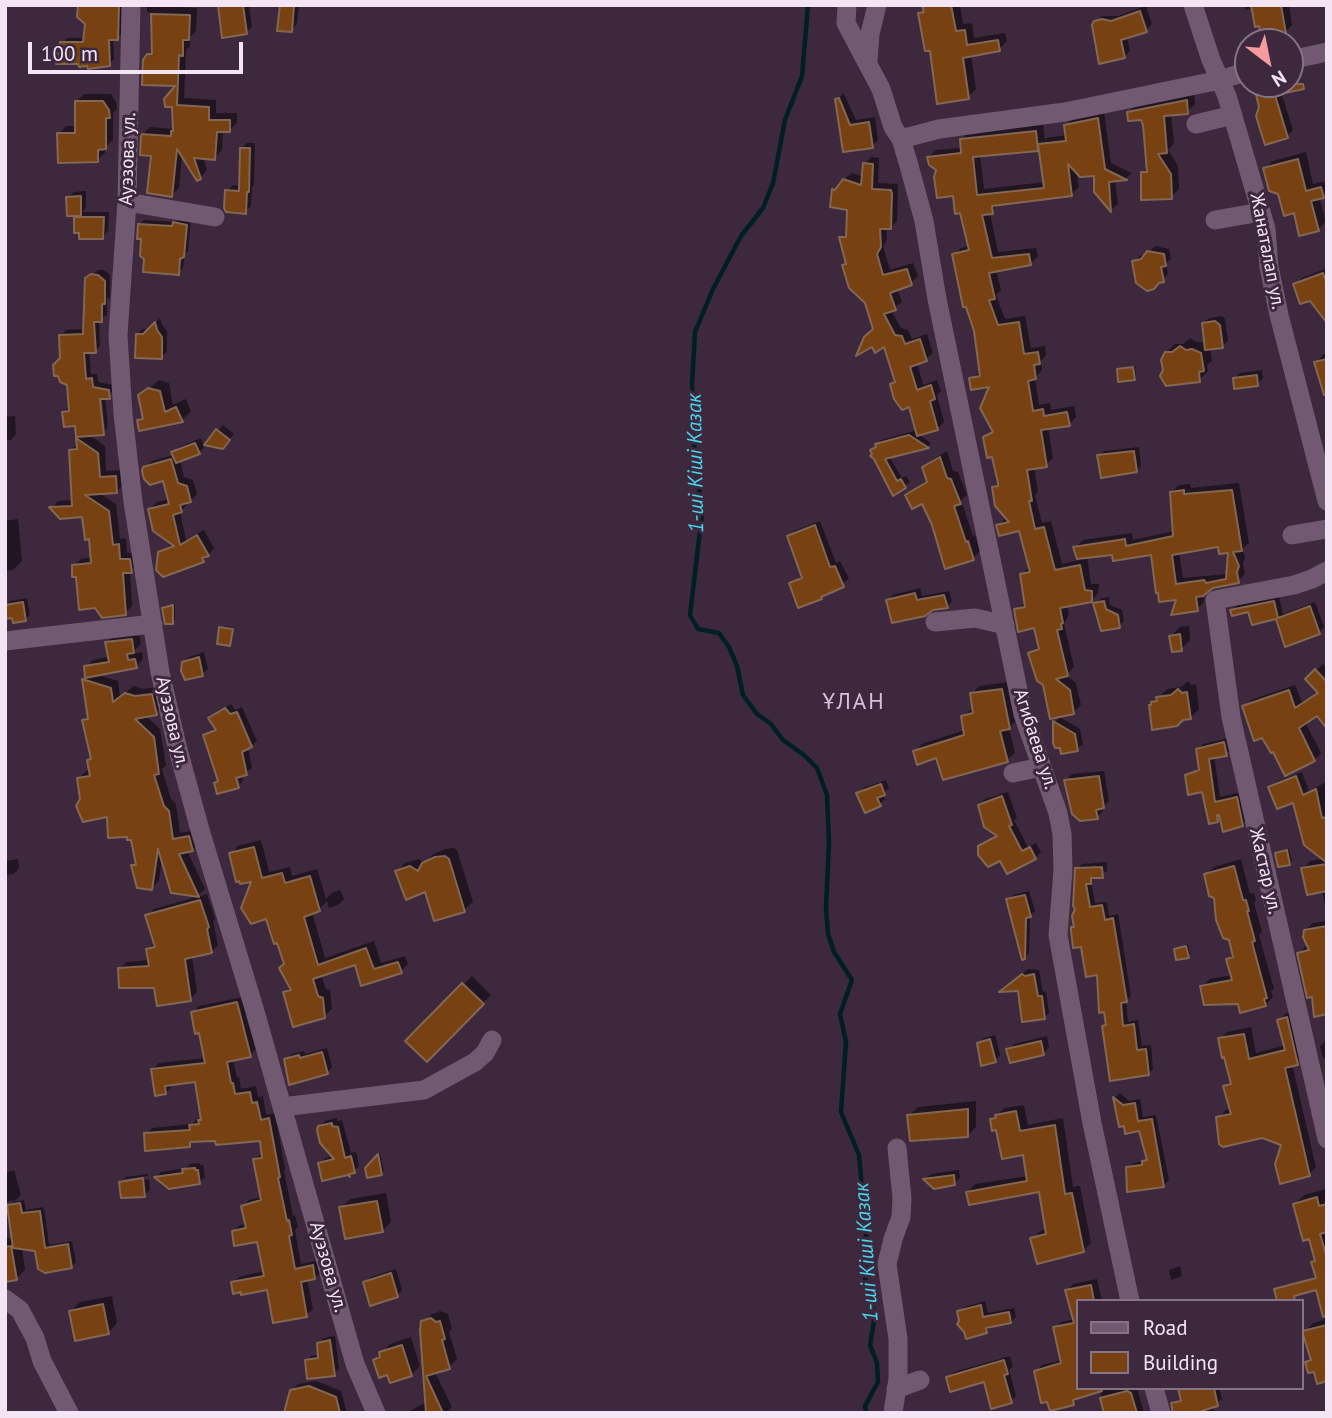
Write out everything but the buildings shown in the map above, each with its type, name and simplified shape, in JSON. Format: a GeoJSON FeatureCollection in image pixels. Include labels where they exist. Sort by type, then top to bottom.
{"type":"FeatureCollection","features":[{"type":"Feature","properties":{"kind":"street","name":"Ауэзова ул."},"geometry":{"type":"LineString","coordinates":[[131,5],[127,202],[118,335],[119,367],[133,502],[160,672],[184,773],[355,1364],[376,1413]]}},
{"type":"Feature","properties":{"kind":"street","name":"Агибаева ул."},"geometry":{"type":"LineString","coordinates":[[847,5],[846,23],[868,61],[881,89],[893,127],[901,139],[924,221],[937,299],[1023,714],[1055,804],[1062,834],[1063,870],[1058,935],[1092,1123],[1130,1299]]}},
{"type":"Feature","properties":{"kind":"street"},"geometry":{"type":"LineString","coordinates":[[868,61],[870,34],[877,5]]}},
{"type":"Feature","properties":{"kind":"street","name":"Жанаталап ул."},"geometry":{"type":"LineString","coordinates":[[1193,5],[1211,61],[1233,115],[1266,229],[1269,267],[1279,315],[1327,501]]}},
{"type":"Feature","properties":{"kind":"street"},"geometry":{"type":"LineString","coordinates":[[1304,57],[1327,52]]}},
{"type":"Feature","properties":{"kind":"street"},"geometry":{"type":"LineString","coordinates":[[901,139],[939,129],[1065,113],[1234,76]]}},
{"type":"Feature","properties":{"kind":"street"},"geometry":{"type":"LineString","coordinates":[[1196,124],[1233,115]]}},
{"type":"Feature","properties":{"kind":"street"},"geometry":{"type":"LineString","coordinates":[[127,202],[215,217]]}},
{"type":"Feature","properties":{"kind":"street"},"geometry":{"type":"LineString","coordinates":[[1215,220],[1261,212]]}},
{"type":"Feature","properties":{"kind":"street"},"geometry":{"type":"LineString","coordinates":[[1292,535],[1327,529]]}},
{"type":"Feature","properties":{"kind":"street","name":"Жастар ул."},"geometry":{"type":"LineString","coordinates":[[1327,571],[1294,585],[1215,600],[1231,717],[1327,1139]]}},
{"type":"Feature","properties":{"kind":"street"},"geometry":{"type":"LineString","coordinates":[[935,622],[975,618],[1005,625]]}},
{"type":"Feature","properties":{"kind":"street"},"geometry":{"type":"LineString","coordinates":[[5,641],[153,624]]}},
{"type":"Feature","properties":{"kind":"street"},"geometry":{"type":"LineString","coordinates":[[1013,773],[1041,767]]}},
{"type":"Feature","properties":{"kind":"street"},"geometry":{"type":"LineString","coordinates":[[282,1107],[424,1090],[475,1062],[485,1054],[492,1040]]}},
{"type":"Feature","properties":{"kind":"street"},"geometry":{"type":"LineString","coordinates":[[893,1413],[906,1336],[887,1264],[888,1253],[901,1217],[897,1148]]}},
{"type":"Feature","properties":{"kind":"street"},"geometry":{"type":"LineString","coordinates":[[5,1299],[20,1310],[69,1413]]}},
{"type":"Feature","properties":{"kind":"street"},"geometry":{"type":"LineString","coordinates":[[896,1389],[920,1380]]}},
{"type":"Feature","properties":{"kind":"street"},"geometry":{"type":"LineString","coordinates":[[1155,1390],[1161,1413]]}},
{"type":"Feature","properties":{"kind":"waterway","name":"1-ші Кіші Казак"},"geometry":{"type":"LineString","coordinates":[[808,5],[802,76],[785,120],[773,183],[763,208],[741,236],[713,289],[695,332],[692,384],[694,444],[702,514],[690,615],[698,629],[719,633],[737,666],[743,695],[757,714],[770,723],[783,740],[817,768],[827,795],[828,934],[834,952],[852,980],[840,1014],[846,1042],[841,1112],[859,1155],[866,1233],[865,1283],[875,1315],[870,1345],[877,1363],[878,1382],[865,1406],[866,1413]]}},
{"type":"Feature","properties":{"kind":"district","name":"ҰЛАН"},"geometry":{"type":"Point","coordinates":[854,702]}}]}
